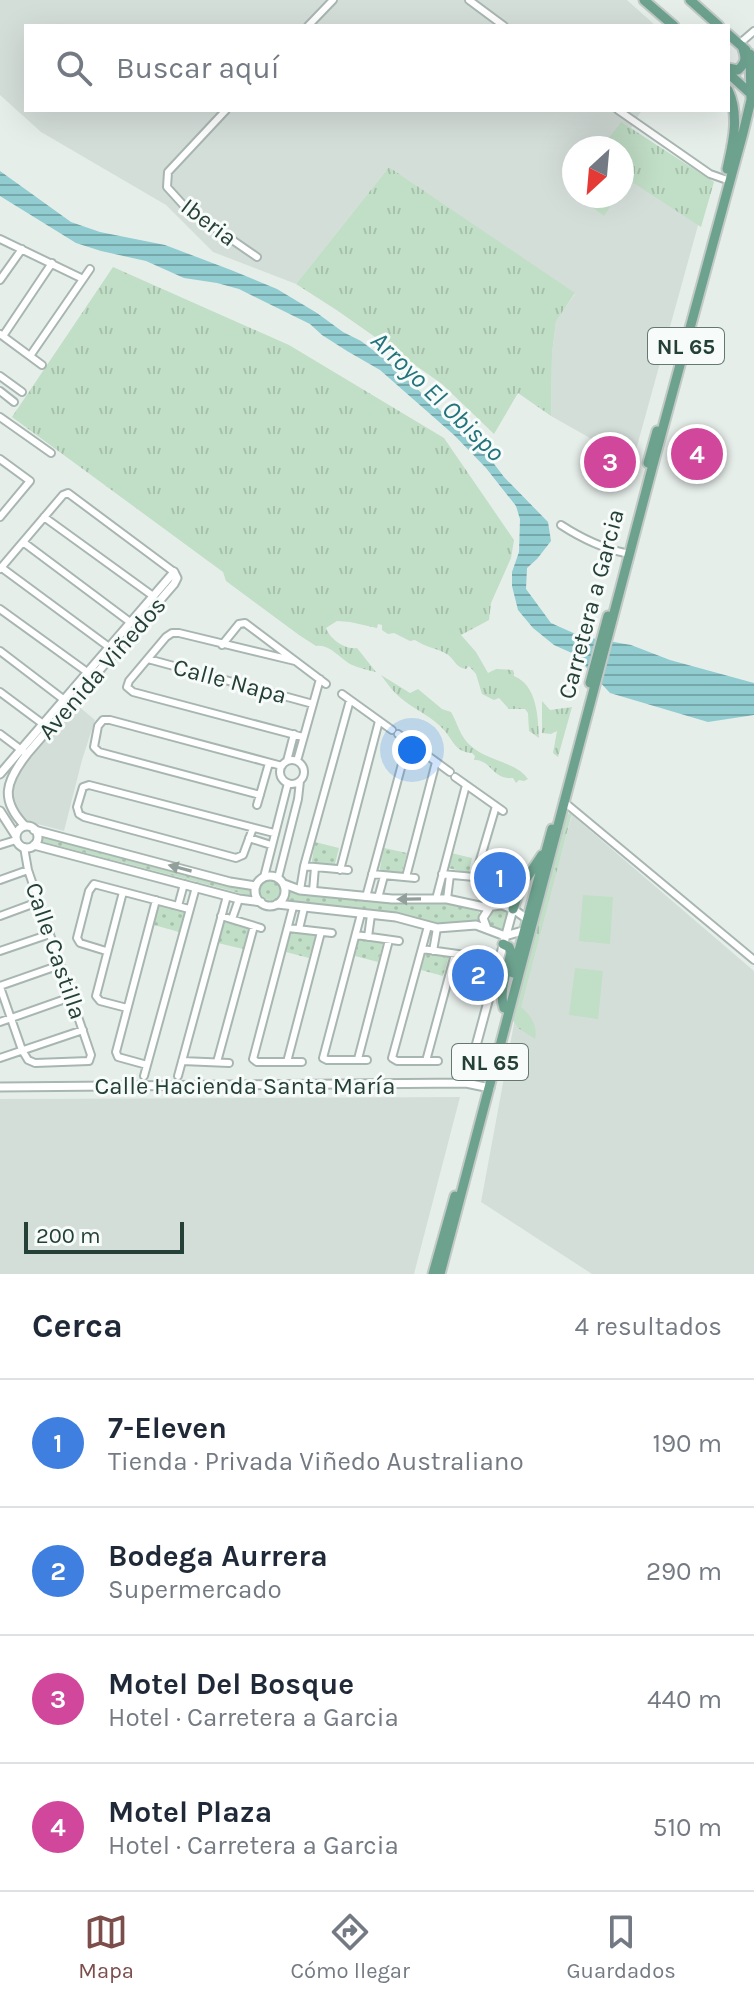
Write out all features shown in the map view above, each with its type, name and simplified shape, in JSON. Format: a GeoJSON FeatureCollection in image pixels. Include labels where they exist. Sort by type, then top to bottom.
{"type":"FeatureCollection","features":[{"type":"Feature","properties":{"kind":"main road"},"geometry":{"type":"LineString","coordinates":[[644,0],[672,24]]}},
{"type":"Feature","properties":{"kind":"main road"},"geometry":{"type":"LineString","coordinates":[[690,0],[717,24]]}},
{"type":"Feature","properties":{"kind":"main road"},"geometry":{"type":"LineString","coordinates":[[730,36],[752,55]]}},
{"type":"Feature","properties":{"kind":"main road"},"geometry":{"type":"LineString","coordinates":[[730,71],[738,70],[745,61],[741,45]]}},
{"type":"Feature","properties":{"kind":"main road","name":"Carretera a Garcia"},"geometry":{"type":"LineString","coordinates":[[606,635],[651,449],[753,94],[752,55]]}},
{"type":"Feature","properties":{"kind":"main road"},"geometry":{"type":"LineString","coordinates":[[730,73],[753,94],[733,105]]}},
{"type":"Feature","properties":{"kind":"main road","name":"Carretera a Garcia"},"geometry":{"type":"LineString","coordinates":[[563,801],[727,181],[735,131],[730,96]]}},
{"type":"Feature","properties":{"kind":"main road"},"geometry":{"type":"LineString","coordinates":[[743,133],[754,125]]}},
{"type":"Feature","properties":{"kind":"main road","name":"NL 65"},"geometry":{"type":"LineString","coordinates":[[433,1274],[487,1087],[504,1008],[529,925],[546,849],[563,801]]}},
{"type":"Feature","properties":{"kind":"main road","name":"NL 65"},"geometry":{"type":"LineString","coordinates":[[440,1274],[563,801]]}},
{"type":"Feature","properties":{"kind":"main road"},"geometry":{"type":"LineString","coordinates":[[513,909],[520,888],[546,849]]}},
{"type":"Feature","properties":{"kind":"main road"},"geometry":{"type":"LineString","coordinates":[[504,940],[511,952],[502,992],[504,1008]]}},
{"type":"Feature","properties":{"kind":"street"},"geometry":{"type":"LineString","coordinates":[[310,24],[333,0]]}},
{"type":"Feature","properties":{"kind":"street"},"geometry":{"type":"LineString","coordinates":[[469,0],[501,24]]}},
{"type":"Feature","properties":{"kind":"street"},"geometry":{"type":"LineString","coordinates":[[741,45],[754,31]]}},
{"type":"Feature","properties":{"kind":"street","name":"Iberia"},"geometry":{"type":"LineString","coordinates":[[224,112],[168,172],[167,187],[186,208],[257,257]]}},
{"type":"Feature","properties":{"kind":"street"},"geometry":{"type":"LineString","coordinates":[[621,112],[710,174],[727,181]]}},
{"type":"Feature","properties":{"kind":"street"},"geometry":{"type":"LineString","coordinates":[[0,239],[83,279]]}},
{"type":"Feature","properties":{"kind":"street"},"geometry":{"type":"LineString","coordinates":[[0,278],[22,249]]}},
{"type":"Feature","properties":{"kind":"street"},"geometry":{"type":"LineString","coordinates":[[42,365],[1,335],[52,263]]}},
{"type":"Feature","properties":{"kind":"street"},"geometry":{"type":"LineString","coordinates":[[30,356],[90,269]]}},
{"type":"Feature","properties":{"kind":"street"},"geometry":{"type":"LineString","coordinates":[[0,376],[22,392]]}},
{"type":"Feature","properties":{"kind":"street"},"geometry":{"type":"LineString","coordinates":[[0,391],[14,402]]}},
{"type":"Feature","properties":{"kind":"street"},"geometry":{"type":"LineString","coordinates":[[0,417],[51,453]]}},
{"type":"Feature","properties":{"kind":"street"},"geometry":{"type":"LineString","coordinates":[[0,459],[30,481],[0,517]]}},
{"type":"Feature","properties":{"kind":"street"},"geometry":{"type":"LineString","coordinates":[[109,647],[1,568],[63,495],[68,493],[174,572]]}},
{"type":"Feature","properties":{"kind":"street"},"geometry":{"type":"LineString","coordinates":[[0,501],[9,507]]}},
{"type":"Feature","properties":{"kind":"street"},"geometry":{"type":"LineString","coordinates":[[44,517],[153,596]]}},
{"type":"Feature","properties":{"kind":"street"},"geometry":{"type":"LineString","coordinates":[[561,525],[607,550],[625,553]]}},
{"type":"Feature","properties":{"kind":"street"},"geometry":{"type":"LineString","coordinates":[[23,542],[130,622]]}},
{"type":"Feature","properties":{"kind":"street","name":"Avenida Viñedos"},"geometry":{"type":"LineString","coordinates":[[0,774],[24,752],[174,584],[177,578],[174,572],[109,647],[90,675],[63,699],[24,752],[10,777],[5,795],[11,813],[25,826]]}},
{"type":"Feature","properties":{"kind":"street"},"geometry":{"type":"LineString","coordinates":[[0,609],[90,675]]}},
{"type":"Feature","properties":{"kind":"street"},"geometry":{"type":"LineString","coordinates":[[222,645],[239,624],[245,623],[323,682],[313,704],[297,761]]}},
{"type":"Feature","properties":{"kind":"street"},"geometry":{"type":"LineString","coordinates":[[295,661],[172,633],[127,687],[133,692],[303,737]]}},
{"type":"Feature","properties":{"kind":"street"},"geometry":{"type":"LineString","coordinates":[[0,651],[63,699]]}},
{"type":"Feature","properties":{"kind":"street","name":"Calle Napa"},"geometry":{"type":"LineString","coordinates":[[148,659],[313,704]]}},
{"type":"Feature","properties":{"kind":"street"},"geometry":{"type":"LineString","coordinates":[[0,692],[43,724]]}},
{"type":"Feature","properties":{"kind":"street"},"geometry":{"type":"LineString","coordinates":[[342,694],[503,811]]}},
{"type":"Feature","properties":{"kind":"street"},"geometry":{"type":"LineString","coordinates":[[300,890],[350,700]]}},
{"type":"Feature","properties":{"kind":"street"},"geometry":{"type":"LineString","coordinates":[[260,795],[99,752],[94,747],[98,726],[103,720],[110,720],[268,766],[283,767],[297,761]]}},
{"type":"Feature","properties":{"kind":"street"},"geometry":{"type":"LineString","coordinates":[[337,869],[379,721]]}},
{"type":"Feature","properties":{"kind":"street"},"geometry":{"type":"LineString","coordinates":[[0,734],[24,752]]}},
{"type":"Feature","properties":{"kind":"street"},"geometry":{"type":"LineString","coordinates":[[294,734],[283,767],[283,779],[294,784],[300,781]]}},
{"type":"Feature","properties":{"kind":"street"},"geometry":{"type":"LineString","coordinates":[[366,897],[408,742]]}},
{"type":"Feature","properties":{"kind":"street"},"geometry":{"type":"LineString","coordinates":[[277,904],[284,897],[281,881],[300,781],[304,775],[304,769],[297,761]]}},
{"type":"Feature","properties":{"kind":"street"},"geometry":{"type":"LineString","coordinates":[[406,877],[436,762]]}},
{"type":"Feature","properties":{"kind":"street"},"geometry":{"type":"LineString","coordinates":[[257,805],[268,766]]}},
{"type":"Feature","properties":{"kind":"street"},"geometry":{"type":"LineString","coordinates":[[261,902],[256,886],[264,877],[288,783]]}},
{"type":"Feature","properties":{"kind":"street"},"geometry":{"type":"LineString","coordinates":[[253,828],[243,855],[236,858],[84,817],[77,807],[83,787],[89,785],[274,833]]}},
{"type":"Feature","properties":{"kind":"street"},"geometry":{"type":"LineString","coordinates":[[436,899],[466,785]]}},
{"type":"Feature","properties":{"kind":"street"},"geometry":{"type":"LineString","coordinates":[[563,801],[754,960]]}},
{"type":"Feature","properties":{"kind":"street"},"geometry":{"type":"LineString","coordinates":[[475,877],[496,806]]}},
{"type":"Feature","properties":{"kind":"street"},"geometry":{"type":"LineString","coordinates":[[0,811],[24,847],[34,845],[269,905],[403,918],[437,928],[476,925],[504,940]]}},
{"type":"Feature","properties":{"kind":"street"},"geometry":{"type":"LineString","coordinates":[[278,820],[292,824]]}},
{"type":"Feature","properties":{"kind":"street"},"geometry":{"type":"LineString","coordinates":[[0,845],[16,838],[25,826],[230,882],[256,886]]}},
{"type":"Feature","properties":{"kind":"street"},"geometry":{"type":"LineString","coordinates":[[34,830],[37,836],[34,845]]}},
{"type":"Feature","properties":{"kind":"street"},"geometry":{"type":"LineString","coordinates":[[249,838],[271,845]]}},
{"type":"Feature","properties":{"kind":"street","name":"Calle Castilla"},"geometry":{"type":"LineString","coordinates":[[22,1050],[28,1060],[35,1063],[85,1063],[91,1055],[38,902],[24,847]]}},
{"type":"Feature","properties":{"kind":"street"},"geometry":{"type":"LineString","coordinates":[[100,862],[107,856],[103,847]]}},
{"type":"Feature","properties":{"kind":"street"},"geometry":{"type":"LineString","coordinates":[[152,876],[157,862]]}},
{"type":"Feature","properties":{"kind":"street"},"geometry":{"type":"LineString","coordinates":[[304,866],[348,870]]}},
{"type":"Feature","properties":{"kind":"street"},"geometry":{"type":"LineString","coordinates":[[313,891],[315,867]]}},
{"type":"Feature","properties":{"kind":"street"},"geometry":{"type":"LineString","coordinates":[[0,880],[28,870]]}},
{"type":"Feature","properties":{"kind":"street"},"geometry":{"type":"LineString","coordinates":[[372,874],[415,878]]}},
{"type":"Feature","properties":{"kind":"street"},"geometry":{"type":"LineString","coordinates":[[442,874],[485,878]]}},
{"type":"Feature","properties":{"kind":"street"},"geometry":{"type":"LineString","coordinates":[[447,899],[450,875]]}},
{"type":"Feature","properties":{"kind":"street"},"geometry":{"type":"LineString","coordinates":[[264,877],[271,876],[300,890],[366,897],[379,894],[447,899],[478,907],[502,905],[513,909],[529,925],[504,940]]}},
{"type":"Feature","properties":{"kind":"street"},"geometry":{"type":"LineString","coordinates":[[379,894],[384,876]]}},
{"type":"Feature","properties":{"kind":"street"},"geometry":{"type":"LineString","coordinates":[[178,906],[184,884]]}},
{"type":"Feature","properties":{"kind":"street"},"geometry":{"type":"LineString","coordinates":[[106,951],[77,940],[92,885],[189,909]]}},
{"type":"Feature","properties":{"kind":"street"},"geometry":{"type":"LineString","coordinates":[[144,1076],[196,887]]}},
{"type":"Feature","properties":{"kind":"street"},"geometry":{"type":"LineString","coordinates":[[123,892],[96,998],[127,1008]]}},
{"type":"Feature","properties":{"kind":"street"},"geometry":{"type":"LineString","coordinates":[[341,912],[342,894]]}},
{"type":"Feature","properties":{"kind":"street"},"geometry":{"type":"LineString","coordinates":[[178,1076],[227,896]]}},
{"type":"Feature","properties":{"kind":"street"},"geometry":{"type":"LineString","coordinates":[[232,919],[239,899]]}},
{"type":"Feature","properties":{"kind":"street"},"geometry":{"type":"LineString","coordinates":[[147,1065],[117,1055],[156,900]]}},
{"type":"Feature","properties":{"kind":"street"},"geometry":{"type":"LineString","coordinates":[[0,916],[38,902]]}},
{"type":"Feature","properties":{"kind":"street"},"geometry":{"type":"LineString","coordinates":[[293,907],[253,1059],[257,1062],[302,1062]]}},
{"type":"Feature","properties":{"kind":"street"},"geometry":{"type":"LineString","coordinates":[[487,929],[483,918],[490,907]]}},
{"type":"Feature","properties":{"kind":"street"},"geometry":{"type":"LineString","coordinates":[[299,929],[304,908]]}},
{"type":"Feature","properties":{"kind":"street"},"geometry":{"type":"LineString","coordinates":[[466,1083],[513,909]]}},
{"type":"Feature","properties":{"kind":"street"},"geometry":{"type":"LineString","coordinates":[[361,914],[323,1058],[367,1060]]}},
{"type":"Feature","properties":{"kind":"street"},"geometry":{"type":"LineString","coordinates":[[368,937],[371,915]]}},
{"type":"Feature","properties":{"kind":"street"},"geometry":{"type":"LineString","coordinates":[[217,1062],[258,927],[221,916]]}},
{"type":"Feature","properties":{"kind":"street"},"geometry":{"type":"LineString","coordinates":[[428,926],[392,1058],[397,1061],[438,1061]]}},
{"type":"Feature","properties":{"kind":"street"},"geometry":{"type":"LineString","coordinates":[[288,928],[332,933]]}},
{"type":"Feature","properties":{"kind":"street"},"geometry":{"type":"LineString","coordinates":[[433,951],[437,928]]}},
{"type":"Feature","properties":{"kind":"street"},"geometry":{"type":"LineString","coordinates":[[287,1062],[321,932]]}},
{"type":"Feature","properties":{"kind":"street"},"geometry":{"type":"LineString","coordinates":[[0,951],[50,934]]}},
{"type":"Feature","properties":{"kind":"street"},"geometry":{"type":"LineString","coordinates":[[356,935],[399,941]]}},
{"type":"Feature","properties":{"kind":"street"},"geometry":{"type":"LineString","coordinates":[[358,1059],[389,940]]}},
{"type":"Feature","properties":{"kind":"street"},"geometry":{"type":"LineString","coordinates":[[422,949],[465,955]]}},
{"type":"Feature","properties":{"kind":"street"},"geometry":{"type":"LineString","coordinates":[[426,1061],[455,954]]}},
{"type":"Feature","properties":{"kind":"street"},"geometry":{"type":"LineString","coordinates":[[22,1050],[0,987],[60,965]]}},
{"type":"Feature","properties":{"kind":"street"},"geometry":{"type":"LineString","coordinates":[[0,1022],[71,997]]}},
{"type":"Feature","properties":{"kind":"street"},"geometry":{"type":"LineString","coordinates":[[0,1058],[83,1030]]}},
{"type":"Feature","properties":{"kind":"street"},"geometry":{"type":"LineString","coordinates":[[182,1061],[229,1063]]}},
{"type":"Feature","properties":{"kind":"street","name":"Calle Hacienda Santa María"},"geometry":{"type":"LineString","coordinates":[[0,1087],[466,1083],[487,1087]]}},
{"type":"Feature","properties":{"kind":"shaded area"},"geometry":{"type":"Polygon","coordinates":[[[0,0],[627,0],[654,24],[24,24],[24,112],[641,112],[631,128],[710,182],[636,450],[620,455],[551,416],[556,320],[575,294],[389,167],[296,284],[213,252],[166,205],[41,132],[0,95],[0,0]]]}},
{"type":"Feature","properties":{"kind":"shaded area"},"geometry":{"type":"Polygon","coordinates":[[[77,705],[95,720],[64,831],[26,821],[15,811],[10,798],[11,783],[77,705]]]}},
{"type":"Feature","properties":{"kind":"shaded area"},"geometry":{"type":"Polygon","coordinates":[[[572,815],[754,971],[754,1274],[592,1274],[481,1202],[515,1018],[572,815]]]}},
{"type":"Feature","properties":{"kind":"shaded area"},"geometry":{"type":"Polygon","coordinates":[[[460,1097],[414,1274],[0,1274],[0,1099],[460,1097]]]}},
{"type":"Feature","properties":{"kind":"green space"},"geometry":{"type":"Polygon","coordinates":[[[621,122],[714,182],[701,227],[634,183],[634,136],[610,136],[621,122]]]}},
{"type":"Feature","properties":{"kind":"green space"},"geometry":{"type":"Polygon","coordinates":[[[389,167],[575,293],[556,321],[551,416],[518,393],[494,434],[442,384],[296,284],[389,167]]]}},
{"type":"Feature","properties":{"kind":"green space"},"geometry":{"type":"Polygon","coordinates":[[[593,208],[609,208],[604,216],[593,208]]]}},
{"type":"Feature","properties":{"kind":"green space"},"geometry":{"type":"Polygon","coordinates":[[[113,267],[289,345],[444,438],[514,540],[511,558],[491,603],[489,620],[461,635],[488,673],[496,669],[513,670],[514,676],[522,680],[535,702],[539,738],[529,731],[525,709],[509,709],[499,698],[494,700],[482,694],[476,674],[469,666],[462,668],[445,653],[394,633],[388,634],[382,630],[382,625],[378,624],[377,628],[337,621],[326,628],[338,643],[357,648],[376,672],[350,664],[330,649],[316,646],[226,581],[223,572],[12,417],[113,267]]]}},
{"type":"Feature","properties":{"kind":"green space"},"geometry":{"type":"Polygon","coordinates":[[[381,675],[410,693],[418,689],[442,709],[451,712],[471,746],[517,769],[528,779],[516,783],[513,778],[500,776],[484,763],[474,760],[472,753],[458,748],[440,726],[399,696],[381,675]]]}},
{"type":"Feature","properties":{"kind":"green space"},"geometry":{"type":"Polygon","coordinates":[[[542,701],[550,710],[572,707],[558,757],[553,753],[557,731],[542,733],[542,701]]]}},
{"type":"Feature","properties":{"kind":"green space"},"geometry":{"type":"Polygon","coordinates":[[[569,813],[572,815],[521,1007],[533,1021],[535,1039],[518,1028],[512,1019],[569,813]]]}},
{"type":"Feature","properties":{"kind":"green space"},"geometry":{"type":"Polygon","coordinates":[[[42,834],[238,886],[267,880],[279,882],[294,891],[403,903],[444,901],[479,912],[481,918],[477,922],[447,926],[263,899],[40,841],[42,834]]]}},
{"type":"Feature","properties":{"kind":"green space"},"geometry":{"type":"Polygon","coordinates":[[[315,842],[339,848],[334,868],[311,866],[315,842]]]}},
{"type":"Feature","properties":{"kind":"green space"},"geometry":{"type":"Polygon","coordinates":[[[384,848],[407,853],[401,875],[379,873],[384,848]]]}},
{"type":"Feature","properties":{"kind":"green space"},"geometry":{"type":"Polygon","coordinates":[[[451,853],[472,858],[469,873],[448,868],[451,853]]]}},
{"type":"Feature","properties":{"kind":"green space"},"geometry":{"type":"Polygon","coordinates":[[[583,895],[613,897],[610,944],[579,941],[583,895]]]}},
{"type":"Feature","properties":{"kind":"green space"},"geometry":{"type":"Polygon","coordinates":[[[159,903],[185,911],[179,932],[154,925],[159,903]]]}},
{"type":"Feature","properties":{"kind":"green space"},"geometry":{"type":"Polygon","coordinates":[[[502,906],[509,909],[503,933],[491,928],[489,922],[492,911],[502,906]]]}},
{"type":"Feature","properties":{"kind":"green space"},"geometry":{"type":"Polygon","coordinates":[[[224,922],[249,928],[243,949],[218,943],[224,922]]]}},
{"type":"Feature","properties":{"kind":"green space"},"geometry":{"type":"Polygon","coordinates":[[[291,932],[315,936],[309,958],[286,952],[291,932]]]}},
{"type":"Feature","properties":{"kind":"green space"},"geometry":{"type":"Polygon","coordinates":[[[359,939],[383,943],[378,962],[355,956],[359,939]]]}},
{"type":"Feature","properties":{"kind":"green space"},"geometry":{"type":"Polygon","coordinates":[[[426,951],[449,956],[443,976],[421,970],[426,951]]]}},
{"type":"Feature","properties":{"kind":"green space"},"geometry":{"type":"Polygon","coordinates":[[[575,968],[603,971],[598,1019],[569,1015],[575,968]]]}},
{"type":"Feature","properties":{"kind":"water"},"geometry":{"type":"Polygon","coordinates":[[[0,171],[71,222],[100,232],[165,245],[231,270],[277,289],[361,341],[386,360],[485,452],[504,477],[548,522],[551,541],[527,568],[526,589],[551,623],[580,636],[631,645],[670,660],[754,683],[754,715],[708,722],[610,693],[574,654],[554,645],[533,628],[518,610],[512,586],[512,572],[519,552],[520,519],[516,506],[454,435],[380,370],[322,335],[310,324],[239,289],[184,278],[146,261],[76,243],[0,196],[0,171]]]}},
{"type":"Feature","properties":{"kind":"place","name":"Motel Plaza"},"geometry":{"type":"Point","coordinates":[697,454]}},
{"type":"Feature","properties":{"kind":"place","name":"Motel Del Bosque"},"geometry":{"type":"Point","coordinates":[610,462]}},
{"type":"Feature","properties":{"kind":"place","name":"7-Eleven"},"geometry":{"type":"Point","coordinates":[500,878]}},
{"type":"Feature","properties":{"kind":"place","name":"Bodega Aurrera"},"geometry":{"type":"Point","coordinates":[478,975]}},
{"type":"Feature","properties":{"kind":"water label","name":"Arroyo El Obispo"},"geometry":{"type":"Point","coordinates":[438,396]}}]}
